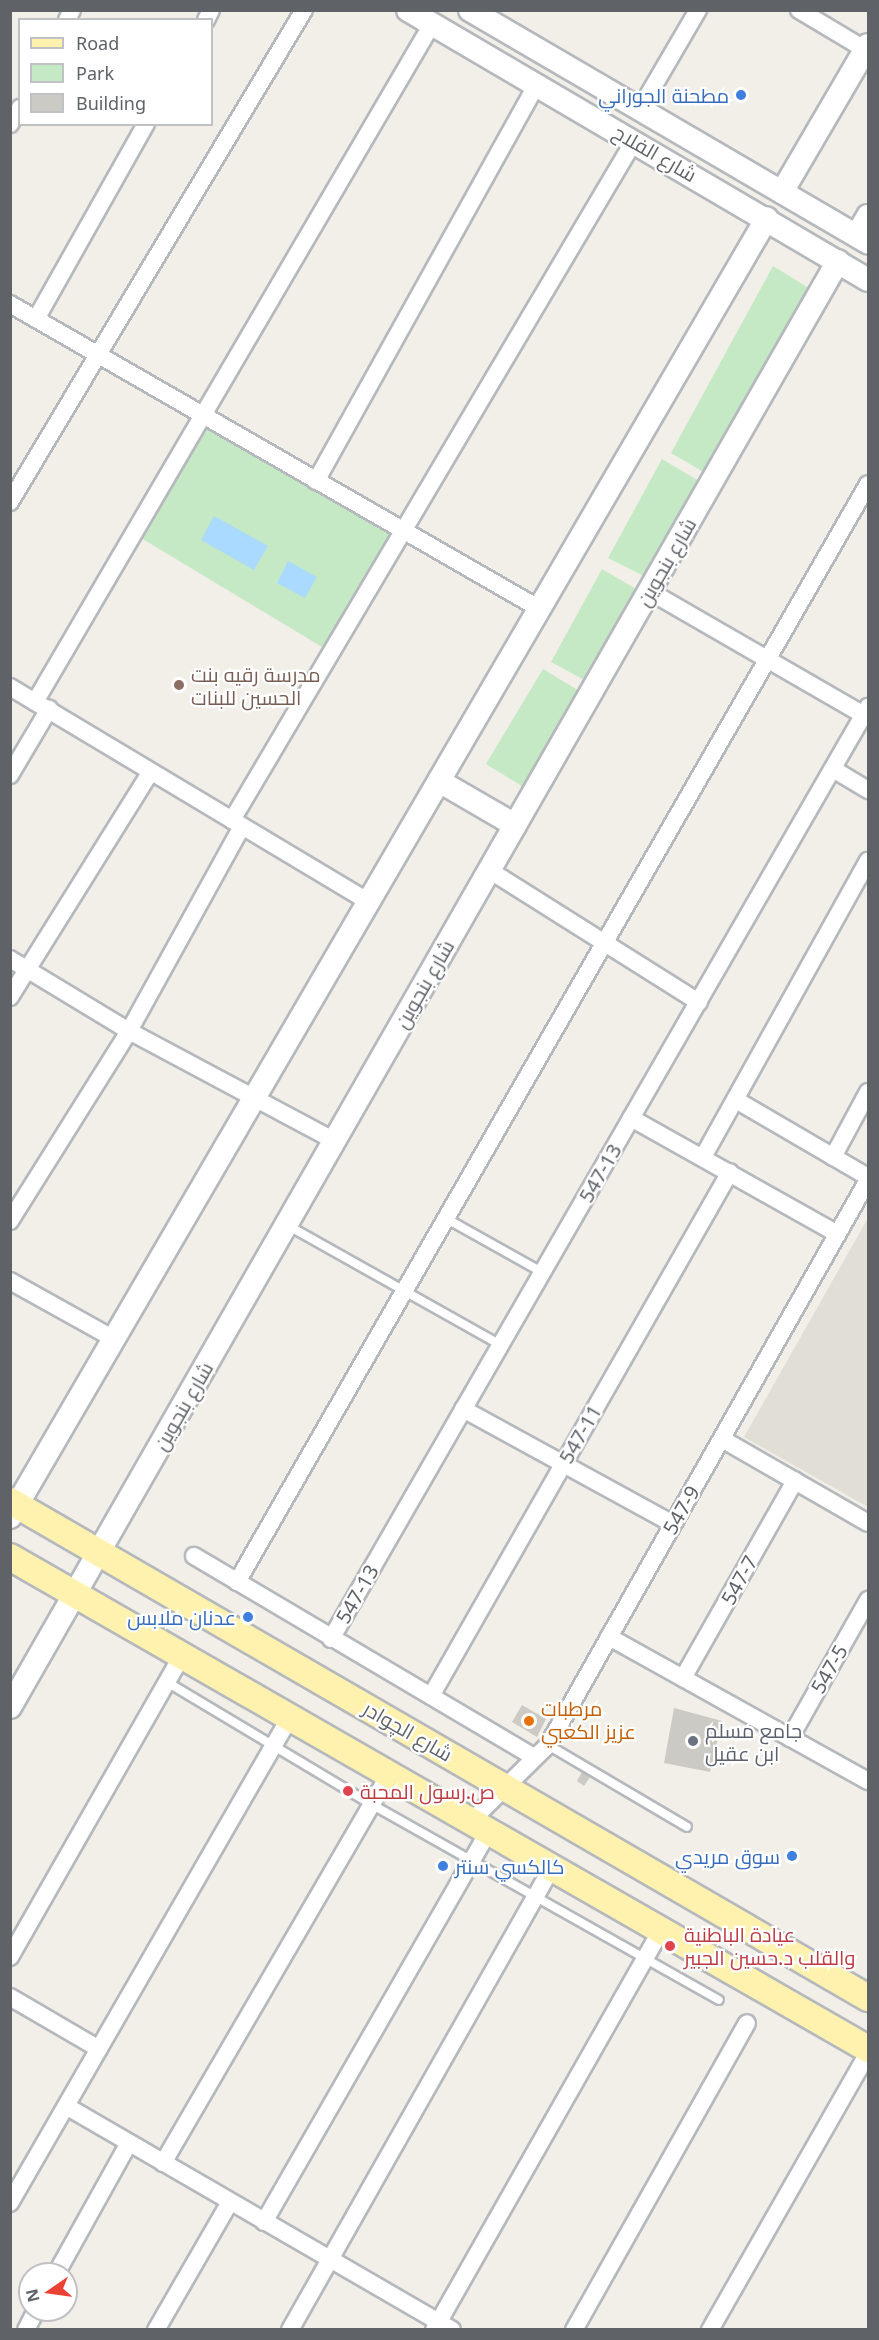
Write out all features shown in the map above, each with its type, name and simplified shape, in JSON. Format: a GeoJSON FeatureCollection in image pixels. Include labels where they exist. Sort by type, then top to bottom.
{"type":"FeatureCollection","features":[{"type":"Feature","properties":{"kind":"main road","name":"شارع الچوادر"},"geometry":{"type":"LineString","coordinates":[[13,1507],[100,1552],[868,1998]]}},
{"type":"Feature","properties":{"kind":"main road"},"geometry":{"type":"LineString","coordinates":[[10,1557],[480,1826],[660,1932],[868,2049]]}},
{"type":"Feature","properties":{"kind":"street"},"geometry":{"type":"LineString","coordinates":[[10,502],[304,10]]}},
{"type":"Feature","properties":{"kind":"street","name":"شارع الفلاح"},"geometry":{"type":"LineString","coordinates":[[408,10],[767,218],[868,280]]}},
{"type":"Feature","properties":{"kind":"street","name":"شارع الفلاح"},"geometry":{"type":"LineString","coordinates":[[470,10],[639,111],[783,192],[865,231]]}},
{"type":"Feature","properties":{"kind":"street"},"geometry":{"type":"LineString","coordinates":[[639,111],[698,10]]}},
{"type":"Feature","properties":{"kind":"street"},"geometry":{"type":"LineString","coordinates":[[783,192],[867,48],[799,10]]}},
{"type":"Feature","properties":{"kind":"street"},"geometry":{"type":"LineString","coordinates":[[10,775],[42,706],[432,24]]}},
{"type":"Feature","properties":{"kind":"street"},"geometry":{"type":"LineString","coordinates":[[316,481],[537,84]]}},
{"type":"Feature","properties":{"kind":"street"},"geometry":{"type":"LineString","coordinates":[[10,124],[18,111]]}},
{"type":"Feature","properties":{"kind":"street"},"geometry":{"type":"LineString","coordinates":[[36,319],[145,126]]}},
{"type":"Feature","properties":{"kind":"street"},"geometry":{"type":"LineString","coordinates":[[10,1221],[129,1031],[237,824],[634,141]]}},
{"type":"Feature","properties":{"kind":"street"},"geometry":{"type":"LineString","coordinates":[[13,1507],[114,1339],[767,218]]}},
{"type":"Feature","properties":{"kind":"street","name":"شارع بنجوين"},"geometry":{"type":"LineString","coordinates":[[10,1707],[838,261]]}},
{"type":"Feature","properties":{"kind":"street"},"geometry":{"type":"LineString","coordinates":[[10,304],[405,534],[540,609]]}},
{"type":"Feature","properties":{"kind":"street"},"geometry":{"type":"LineString","coordinates":[[237,1582],[406,1292],[868,484]]}},
{"type":"Feature","properties":{"kind":"street"},"geometry":{"type":"LineString","coordinates":[[649,591],[767,661],[866,711]]}},
{"type":"Feature","properties":{"kind":"street"},"geometry":{"type":"LineString","coordinates":[[10,687],[150,773],[369,902]]}},
{"type":"Feature","properties":{"kind":"street","name":"547-13"},"geometry":{"type":"LineString","coordinates":[[331,1639],[866,711]]}},
{"type":"Feature","properties":{"kind":"street"},"geometry":{"type":"LineString","coordinates":[[833,769],[868,790]]}},
{"type":"Feature","properties":{"kind":"street"},"geometry":{"type":"LineString","coordinates":[[10,996],[150,773]]}},
{"type":"Feature","properties":{"kind":"street"},"geometry":{"type":"LineString","coordinates":[[439,781],[515,825]]}},
{"type":"Feature","properties":{"kind":"street"},"geometry":{"type":"LineString","coordinates":[[703,1157],[868,861]]}},
{"type":"Feature","properties":{"kind":"street"},"geometry":{"type":"LineString","coordinates":[[489,870],[699,1002]]}},
{"type":"Feature","properties":{"kind":"street"},"geometry":{"type":"LineString","coordinates":[[10,959],[129,1031],[335,1141]]}},
{"type":"Feature","properties":{"kind":"street"},"geometry":{"type":"LineString","coordinates":[[833,1156],[868,1092]]}},
{"type":"Feature","properties":{"kind":"street"},"geometry":{"type":"LineString","coordinates":[[736,1100],[868,1179]]}},
{"type":"Feature","properties":{"kind":"street"},"geometry":{"type":"LineString","coordinates":[[632,1118],[838,1234]]}},
{"type":"Feature","properties":{"kind":"street","name":"547-11"},"geometry":{"type":"LineString","coordinates":[[431,1696],[729,1172]]}},
{"type":"Feature","properties":{"kind":"street","name":"547-9"},"geometry":{"type":"LineString","coordinates":[[264,2222],[471,1860],[480,1826],[534,1756],[548,1745],[868,1179]]}},
{"type":"Feature","properties":{"kind":"street"},"geometry":{"type":"LineString","coordinates":[[10,1281],[114,1339]]}},
{"type":"Feature","properties":{"kind":"street"},"geometry":{"type":"LineString","coordinates":[[464,1409],[673,1524]]}},
{"type":"Feature","properties":{"kind":"street"},"geometry":{"type":"LineString","coordinates":[[722,1439],[868,1523]]}},
{"type":"Feature","properties":{"kind":"street","name":"547-7"},"geometry":{"type":"LineString","coordinates":[[683,1678],[795,1481]]}},
{"type":"Feature","properties":{"kind":"street"},"geometry":{"type":"LineString","coordinates":[[194,1556],[331,1639],[534,1756]]}},
{"type":"Feature","properties":{"kind":"street","name":"547-5"},"geometry":{"type":"LineString","coordinates":[[790,1738],[868,1600]]}},
{"type":"Feature","properties":{"kind":"street"},"geometry":{"type":"LineString","coordinates":[[609,1637],[868,1781]]}},
{"type":"Feature","properties":{"kind":"street"},"geometry":{"type":"LineString","coordinates":[[10,1958],[182,1655]]}},
{"type":"Feature","properties":{"kind":"street"},"geometry":{"type":"LineString","coordinates":[[10,2203],[290,1717]]}},
{"type":"Feature","properties":{"kind":"street"},"geometry":{"type":"LineString","coordinates":[[163,2163],[389,1774]]}},
{"type":"Feature","properties":{"kind":"street"},"geometry":{"type":"LineString","coordinates":[[290,2330],[551,1869]]}},
{"type":"Feature","properties":{"kind":"street"},"geometry":{"type":"LineString","coordinates":[[66,2106],[442,2327],[660,1932]]}},
{"type":"Feature","properties":{"kind":"street"},"geometry":{"type":"LineString","coordinates":[[10,1997],[99,2049]]}},
{"type":"Feature","properties":{"kind":"street"},"geometry":{"type":"LineString","coordinates":[[574,2330],[747,2024]]}},
{"type":"Feature","properties":{"kind":"street"},"geometry":{"type":"LineString","coordinates":[[710,2330],[868,2054]]}},
{"type":"Feature","properties":{"kind":"street"},"geometry":{"type":"LineString","coordinates":[[63,2262],[129,2143]]}},
{"type":"Feature","properties":{"kind":"street"},"geometry":{"type":"LineString","coordinates":[[156,2330],[231,2202]]}},
{"type":"Feature","properties":{"kind":"lane"},"geometry":{"type":"LineString","coordinates":[[447,1219],[542,1272]]}},
{"type":"Feature","properties":{"kind":"lane"},"geometry":{"type":"LineString","coordinates":[[287,1225],[501,1344]]}},
{"type":"Feature","properties":{"kind":"lane"},"geometry":{"type":"LineString","coordinates":[[167,1682],[275,1744],[371,1804],[536,1894],[719,2000]]}},
{"type":"Feature","properties":{"kind":"lane"},"geometry":{"type":"LineString","coordinates":[[548,1745],[687,1827]]}},
{"type":"Feature","properties":{"kind":"shaded area"},"geometry":{"type":"Polygon","coordinates":[[[868,1218],[868,1507],[744,1437],[868,1218]]]}},
{"type":"Feature","properties":{"kind":"green space"},"geometry":{"type":"Polygon","coordinates":[[[773,266],[817,293],[709,475],[671,453],[773,266]]]}},
{"type":"Feature","properties":{"kind":"green space"},"geometry":{"type":"Polygon","coordinates":[[[206,417],[405,534],[332,653],[136,535],[206,417]]]}},
{"type":"Feature","properties":{"kind":"green space"},"geometry":{"type":"Polygon","coordinates":[[[662,459],[704,484],[650,579],[608,558],[662,459]]]}},
{"type":"Feature","properties":{"kind":"green space"},"geometry":{"type":"Polygon","coordinates":[[[602,569],[641,592],[590,683],[551,662],[602,569]]]}},
{"type":"Feature","properties":{"kind":"green space"},"geometry":{"type":"Polygon","coordinates":[[[543,669],[584,694],[528,790],[486,764],[543,669]]]}},
{"type":"Feature","properties":{"kind":"water"},"geometry":{"type":"Polygon","coordinates":[[[214,516],[268,546],[254,570],[201,540],[214,516]]]}},
{"type":"Feature","properties":{"kind":"water"},"geometry":{"type":"Polygon","coordinates":[[[288,561],[317,577],[305,598],[277,583],[288,561]]]}},
{"type":"Feature","properties":{"kind":"building","name":"مرطبات عزيز الكعبي"},"geometry":{"type":"Polygon","coordinates":[[[522,1705],[546,1719],[537,1737],[512,1722],[522,1705]]]}},
{"type":"Feature","properties":{"kind":"building","name":"جامع مسلم ابن عقيل"},"geometry":{"type":"Polygon","coordinates":[[[674,1708],[722,1721],[710,1772],[664,1763],[674,1708]]]}},
{"type":"Feature","properties":{"kind":"building"},"geometry":{"type":"Polygon","coordinates":[[[582,1772],[590,1777],[584,1786],[577,1781],[582,1772]]]}},
{"type":"Feature","properties":{"kind":"place","name":"مطحنة الجوراني"},"geometry":{"type":"Point","coordinates":[741,95]}},
{"type":"Feature","properties":{"kind":"place","name":"مدرسة رقيه بنت الحسين للبنات"},"geometry":{"type":"Point","coordinates":[179,685]}},
{"type":"Feature","properties":{"kind":"place","name":"عدنان ملابس"},"geometry":{"type":"Point","coordinates":[248,1617]}},
{"type":"Feature","properties":{"kind":"place","name":"مرطبات عزيز الكعبي"},"geometry":{"type":"Point","coordinates":[529,1721]}},
{"type":"Feature","properties":{"kind":"place","name":"جامع مسلم ابن عقيل"},"geometry":{"type":"Point","coordinates":[693,1741]}},
{"type":"Feature","properties":{"kind":"place","name":"ص.رسول المحبة"},"geometry":{"type":"Point","coordinates":[348,1791]}},
{"type":"Feature","properties":{"kind":"place","name":"سوق مريدي"},"geometry":{"type":"Point","coordinates":[792,1856]}},
{"type":"Feature","properties":{"kind":"place","name":"كالكسي سنتر"},"geometry":{"type":"Point","coordinates":[443,1866]}},
{"type":"Feature","properties":{"kind":"place","name":"عيادة الباطنية والقلب د.حسين الجبير"},"geometry":{"type":"Point","coordinates":[670,1946]}}]}
